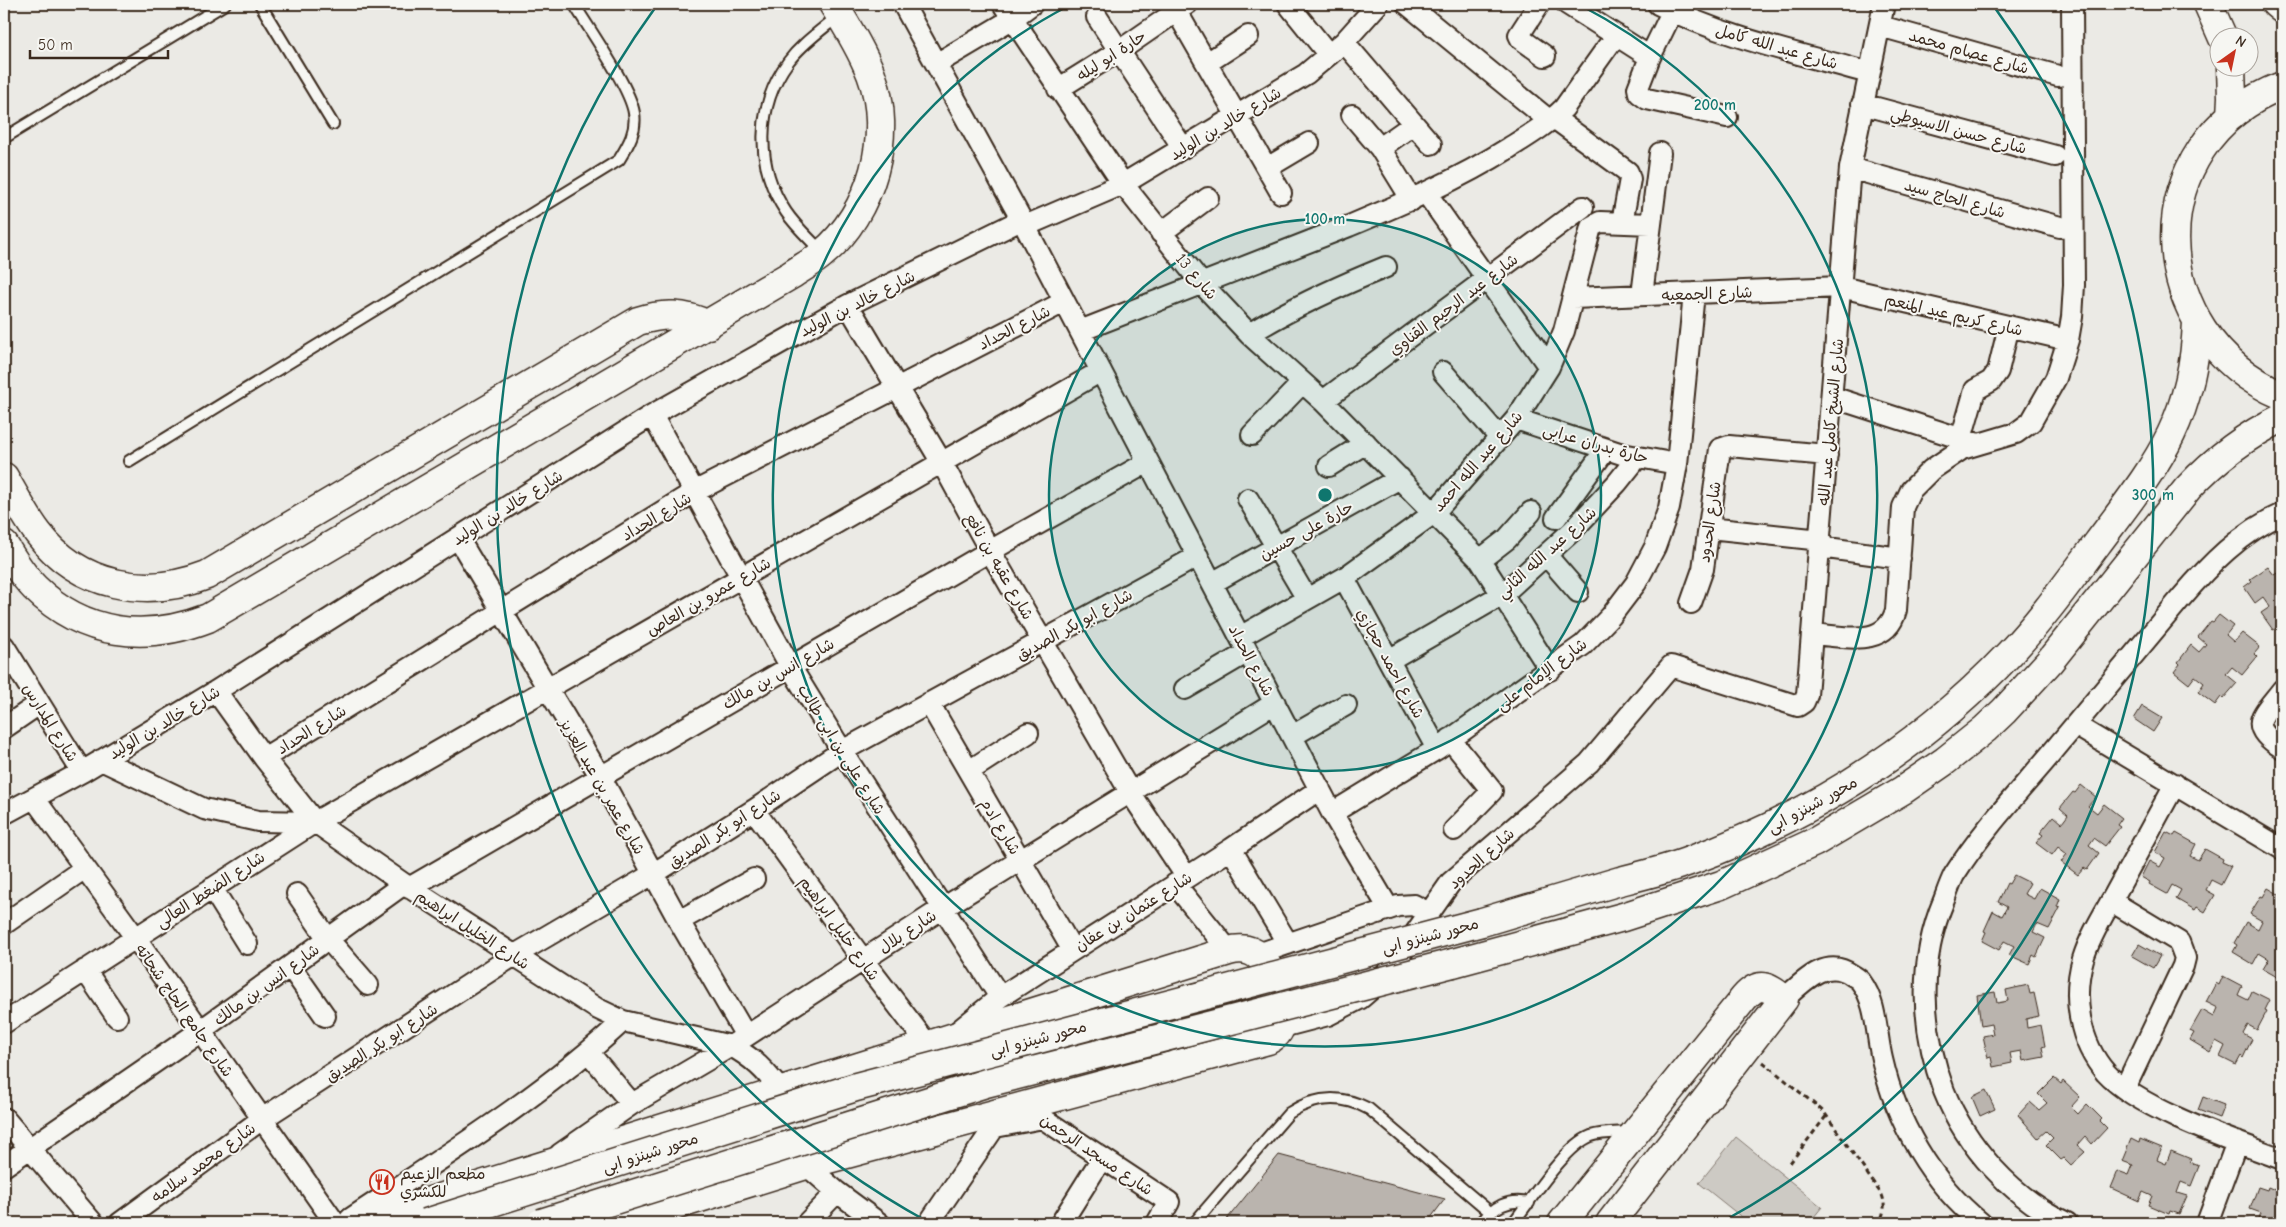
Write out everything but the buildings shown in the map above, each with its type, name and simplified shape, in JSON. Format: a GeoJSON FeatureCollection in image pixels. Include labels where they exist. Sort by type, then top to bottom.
{"type":"FeatureCollection","features":[{"type":"Feature","properties":{"kind":"main road"},"geometry":{"type":"LineString","coordinates":[[2208,4],[2219,28]]}},
{"type":"Feature","properties":{"kind":"main road"},"geometry":{"type":"LineString","coordinates":[[2276,4],[2282,9]]}},
{"type":"Feature","properties":{"kind":"main road"},"geometry":{"type":"LineString","coordinates":[[4,545],[34,587],[68,613],[87,622],[107,628],[141,633],[168,631],[188,626],[217,613],[791,275],[823,253],[849,224],[868,190],[878,153],[879,113],[872,75],[855,40],[836,9]]}},
{"type":"Feature","properties":{"kind":"main road"},"geometry":{"type":"LineString","coordinates":[[2231,78],[2231,116]]}},
{"type":"Feature","properties":{"kind":"main road"},"geometry":{"type":"LineString","coordinates":[[2282,86],[2249,102],[2215,132],[2190,170],[2177,213],[2175,235],[2179,272],[2187,301],[2197,322],[2220,352],[2242,372],[2282,395]]}},
{"type":"Feature","properties":{"kind":"main road"},"geometry":{"type":"LineString","coordinates":[[4,478],[38,533],[65,560],[80,570],[116,584],[134,587],[171,586],[207,575],[638,321],[661,314],[673,314],[697,319],[708,324]]}},
{"type":"Feature","properties":{"kind":"main road","name":"محور شينزو ابى"},"geometry":{"type":"LineString","coordinates":[[426,1223],[856,1087],[1482,922],[1689,861],[1750,838],[1808,809],[1864,776],[1938,721],[1966,697],[2012,651],[2054,602],[2151,471],[2171,437],[2187,395],[2194,363],[2197,322]]}},
{"type":"Feature","properties":{"kind":"main road","name":"محور شينزو ابى"},"geometry":{"type":"LineString","coordinates":[[541,1223],[986,1083],[1624,917],[1721,884],[1815,842],[1903,790],[1945,761],[1985,729],[2049,662],[2204,470],[2243,440],[2282,418]]}},
{"type":"Feature","properties":{"kind":"main road"},"geometry":{"type":"LineString","coordinates":[[360,1223],[1229,951],[1244,949],[1258,954],[1268,967],[1282,1015],[1282,1027],[1279,1033],[1268,1040],[1017,1115],[806,1165],[665,1215],[619,1223]]}},
{"type":"Feature","properties":{"kind":"main road"},"geometry":{"type":"LineString","coordinates":[[1562,1223],[1750,992],[1761,986],[1768,988],[1784,999],[1610,1223]]}},
{"type":"Feature","properties":{"kind":"street","name":"شارع الحداد"},"geometry":{"type":"LineString","coordinates":[[903,4],[1023,223],[1332,813],[1389,909]]}},
{"type":"Feature","properties":{"kind":"street"},"geometry":{"type":"LineString","coordinates":[[936,64],[1008,11],[1032,4]]}},
{"type":"Feature","properties":{"kind":"street"},"geometry":{"type":"LineString","coordinates":[[1288,4],[1414,124],[1431,144]]}},
{"type":"Feature","properties":{"kind":"street","name":"شارع خالد بن الوليد"},"geometry":{"type":"LineString","coordinates":[[4,814],[82,772],[216,690],[652,415],[848,305],[1023,223],[1123,184],[1306,74],[1337,49],[1378,4]]}},
{"type":"Feature","properties":{"kind":"street"},"geometry":{"type":"LineString","coordinates":[[1407,4],[1552,119],[1628,172],[1630,179],[1622,223]]}},
{"type":"Feature","properties":{"kind":"street"},"geometry":{"type":"LineString","coordinates":[[1539,4],[1519,35],[1521,39],[1545,56]]}},
{"type":"Feature","properties":{"kind":"street"},"geometry":{"type":"LineString","coordinates":[[1567,4],[1650,57]]}},
{"type":"Feature","properties":{"kind":"street","name":"شارع الشيخ كامل عبد الله"},"geometry":{"type":"LineString","coordinates":[[1671,666],[1798,706],[1804,702],[1807,695],[1850,168],[1884,4]]}},
{"type":"Feature","properties":{"kind":"street"},"geometry":{"type":"LineString","coordinates":[[1832,397],[1969,441],[2016,433],[2031,422],[2056,378],[2068,340],[2072,317],[2074,286],[2072,4]]}},
{"type":"Feature","properties":{"kind":"street"},"geometry":{"type":"LineString","coordinates":[[1668,6],[1638,88],[1642,97],[1728,117]]}},
{"type":"Feature","properties":{"kind":"street","name":"شارع عبد الله كامل"},"geometry":{"type":"LineString","coordinates":[[1668,6],[1737,36],[1869,73]]}},
{"type":"Feature","properties":{"kind":"street"},"geometry":{"type":"LineString","coordinates":[[1182,8],[1207,63],[1281,193]]}},
{"type":"Feature","properties":{"kind":"street","name":"حارة ابو ليله"},"geometry":{"type":"LineString","coordinates":[[1058,89],[1119,51],[1182,8]]}},
{"type":"Feature","properties":{"kind":"street","name":"شارع 13"},"geometry":{"type":"LineString","coordinates":[[1008,11],[1058,89],[1123,184],[1202,284],[1249,334],[1324,401],[1480,560],[1550,670]]}},
{"type":"Feature","properties":{"kind":"street"},"geometry":{"type":"LineString","coordinates":[[1097,17],[1183,148]]}},
{"type":"Feature","properties":{"kind":"street","name":"شارع عصام محمد"},"geometry":{"type":"LineString","coordinates":[[1880,26],[2058,76]]}},
{"type":"Feature","properties":{"kind":"street"},"geometry":{"type":"LineString","coordinates":[[1080,331],[1419,197],[1490,160],[1552,119],[1564,108],[1616,35]]}},
{"type":"Feature","properties":{"kind":"street"},"geometry":{"type":"LineString","coordinates":[[1207,63],[1248,36]]}},
{"type":"Feature","properties":{"kind":"street","name":"شارع حسن الاسيوطي"},"geometry":{"type":"LineString","coordinates":[[1862,104],[2056,156]]}},
{"type":"Feature","properties":{"kind":"street"},"geometry":{"type":"LineString","coordinates":[[1352,115],[1487,279],[1550,367]]}},
{"type":"Feature","properties":{"kind":"street"},"geometry":{"type":"LineString","coordinates":[[1380,148],[1414,124]]}},
{"type":"Feature","properties":{"kind":"street"},"geometry":{"type":"LineString","coordinates":[[1267,168],[1309,143]]}},
{"type":"Feature","properties":{"kind":"street"},"geometry":{"type":"LineString","coordinates":[[1642,295],[1660,152]]}},
{"type":"Feature","properties":{"kind":"street","name":"شارع الحاج سيد"},"geometry":{"type":"LineString","coordinates":[[1850,168],[2060,227]]}},
{"type":"Feature","properties":{"kind":"street"},"geometry":{"type":"LineString","coordinates":[[1161,233],[1208,198]]}},
{"type":"Feature","properties":{"kind":"street","name":"شارع عبد الرحيم القناوي"},"geometry":{"type":"LineString","coordinates":[[1324,401],[1583,207]]}},
{"type":"Feature","properties":{"kind":"street","name":"شارع عبد الله احمد"},"geometry":{"type":"LineString","coordinates":[[1185,690],[1244,644],[1307,600],[1344,578],[1434,513],[1516,419],[1550,367],[1564,331],[1591,227],[1600,222],[1651,224]]}},
{"type":"Feature","properties":{"kind":"street"},"geometry":{"type":"LineString","coordinates":[[1249,334],[1317,296],[1386,267]]}},
{"type":"Feature","properties":{"kind":"street","name":"شارع كريم عبد المنعم"},"geometry":{"type":"LineString","coordinates":[[1841,287],[2068,340]]}},
{"type":"Feature","properties":{"kind":"street","name":"شارع الجمعيه"},"geometry":{"type":"LineString","coordinates":[[1573,298],[1841,287]]}},
{"type":"Feature","properties":{"kind":"street","name":"شارع الإمام على"},"geometry":{"type":"LineString","coordinates":[[1332,813],[1444,744],[1550,670],[1583,645],[1594,634],[1611,616],[1636,583],[1655,547],[1669,508],[1677,464],[1694,293]]}},
{"type":"Feature","properties":{"kind":"street","name":"شارع الحداد"},"geometry":{"type":"LineString","coordinates":[[264,758],[694,492],[1064,302]]}},
{"type":"Feature","properties":{"kind":"street","name":"شارع عقبه بن نافع"},"geometry":{"type":"LineString","coordinates":[[848,305],[898,387],[1181,880],[1229,951]]}},
{"type":"Feature","properties":{"kind":"street"},"geometry":{"type":"LineString","coordinates":[[1812,634],[1870,637],[1888,628],[1894,620],[1903,507],[1911,490],[1931,470],[1962,449],[1969,441],[1975,390],[1991,381],[1998,371],[2009,326]]}},
{"type":"Feature","properties":{"kind":"street","name":"شارع عمرو بن العاص"},"geometry":{"type":"LineString","coordinates":[[316,822],[1101,371]]}},
{"type":"Feature","properties":{"kind":"street"},"geometry":{"type":"LineString","coordinates":[[1443,372],[1500,438]]}},
{"type":"Feature","properties":{"kind":"street"},"geometry":{"type":"LineString","coordinates":[[1252,435],[1302,383]]}},
{"type":"Feature","properties":{"kind":"street","name":"شارع على بن ابى طالب"},"geometry":{"type":"LineString","coordinates":[[652,415],[790,666],[842,751],[1000,997]]}},
{"type":"Feature","properties":{"kind":"street","name":"حارة بدران عرابى"},"geometry":{"type":"LineString","coordinates":[[1516,419],[1637,458],[1677,464]]}},
{"type":"Feature","properties":{"kind":"street"},"geometry":{"type":"LineString","coordinates":[[1329,466],[1366,443]]}},
{"type":"Feature","properties":{"kind":"street","name":"شارع الحدود"},"geometry":{"type":"LineString","coordinates":[[1691,603],[1703,569],[1720,449],[1729,446],[1827,455]]}},
{"type":"Feature","properties":{"kind":"street"},"geometry":{"type":"LineString","coordinates":[[1556,518],[1606,449]]}},
{"type":"Feature","properties":{"kind":"street","name":"شارع عبد الله الثاني"},"geometry":{"type":"LineString","coordinates":[[1389,660],[1503,594],[1594,508],[1637,458]]}},
{"type":"Feature","properties":{"kind":"street","name":"شارع انس بن مالك"},"geometry":{"type":"LineString","coordinates":[[4,1166],[406,886],[990,550],[1148,462]]}},
{"type":"Feature","properties":{"kind":"street","name":"حارة على حسين"},"geometry":{"type":"LineString","coordinates":[[1212,583],[1400,478]]}},
{"type":"Feature","properties":{"kind":"street"},"geometry":{"type":"LineString","coordinates":[[1248,499],[1307,600]]}},
{"type":"Feature","properties":{"kind":"street"},"geometry":{"type":"LineString","coordinates":[[1480,560],[1507,539],[1531,512]]}},
{"type":"Feature","properties":{"kind":"street"},"geometry":{"type":"LineString","coordinates":[[2067,1223],[2056,1218],[2015,1189],[1979,1153],[1952,1112],[1936,1068],[1925,1020],[1925,969],[1934,922],[1953,876],[1983,834],[2209,566],[2242,538],[2282,514]]}},
{"type":"Feature","properties":{"kind":"street"},"geometry":{"type":"LineString","coordinates":[[1709,528],[1900,558]]}},
{"type":"Feature","properties":{"kind":"street","name":"شارع عمر بن عبد العزيز"},"geometry":{"type":"LineString","coordinates":[[458,538],[600,776],[679,921],[738,1041]]}},
{"type":"Feature","properties":{"kind":"street"},"geometry":{"type":"LineString","coordinates":[[1546,555],[1578,592]]}},
{"type":"Feature","properties":{"kind":"street","name":"شارع ابو بكر الصديق"},"geometry":{"type":"LineString","coordinates":[[262,1119],[513,956],[653,874],[842,751],[1198,556]]}},
{"type":"Feature","properties":{"kind":"street","name":"شارع احمد حجازي"},"geometry":{"type":"LineString","coordinates":[[1344,578],[1389,660],[1444,744],[1492,791],[1454,830]]}},
{"type":"Feature","properties":{"kind":"street","name":"شارع المدارس"},"geometry":{"type":"LineString","coordinates":[[4,646],[82,772]]}},
{"type":"Feature","properties":{"kind":"street","name":"شارع الحدود"},"geometry":{"type":"LineString","coordinates":[[1282,1027],[1328,1015],[1361,998],[1388,972],[1443,892],[1460,873],[1589,763],[1671,666]]}},
{"type":"Feature","properties":{"kind":"street","name":"شارع الخليل ابراهيم"},"geometry":{"type":"LineString","coordinates":[[216,690],[264,758],[316,822],[406,886],[596,1008],[623,1021],[738,1041],[743,1052],[764,1069],[780,1091]]}},
{"type":"Feature","properties":{"kind":"street"},"geometry":{"type":"LineString","coordinates":[[2282,690],[2260,722],[2266,738],[2282,748]]}},
{"type":"Feature","properties":{"kind":"street","name":"شارع ادم"},"geometry":{"type":"LineString","coordinates":[[929,703],[1072,949]]}},
{"type":"Feature","properties":{"kind":"street","name":"شارع بلال"},"geometry":{"type":"LineString","coordinates":[[544,1165],[632,1104],[738,1041],[943,908],[1275,703]]}},
{"type":"Feature","properties":{"kind":"street"},"geometry":{"type":"LineString","coordinates":[[4,728],[40,704]]}},
{"type":"Feature","properties":{"kind":"street"},"geometry":{"type":"LineString","coordinates":[[1292,736],[1346,705]]}},
{"type":"Feature","properties":{"kind":"street"},"geometry":{"type":"LineString","coordinates":[[2075,725],[2282,849]]}},
{"type":"Feature","properties":{"kind":"street"},"geometry":{"type":"LineString","coordinates":[[969,771],[1028,733]]}},
{"type":"Feature","properties":{"kind":"street"},"geometry":{"type":"LineString","coordinates":[[102,760],[204,810],[258,821],[316,822]]}},
{"type":"Feature","properties":{"kind":"street"},"geometry":{"type":"LineString","coordinates":[[2175,784],[2084,957],[2078,982],[2078,1006],[2083,1030],[2092,1053],[2106,1073],[2125,1088],[2157,1108],[2282,1159]]}},
{"type":"Feature","properties":{"kind":"street","name":"شارع عثمان بن عفان"},"geometry":{"type":"LineString","coordinates":[[939,1042],[1000,997],[1072,949],[1231,849],[1320,789]]}},
{"type":"Feature","properties":{"kind":"street","name":"شارع جامع الحاج شحاته"},"geometry":{"type":"LineString","coordinates":[[34,798],[135,937],[334,1223]]}},
{"type":"Feature","properties":{"kind":"street","name":"شارع خليل ابراهيم"},"geometry":{"type":"LineString","coordinates":[[754,810],[863,960],[939,1042]]}},
{"type":"Feature","properties":{"kind":"street","name":"شارع الضغط العالى"},"geometry":{"type":"LineString","coordinates":[[4,1023],[316,822]]}},
{"type":"Feature","properties":{"kind":"street"},"geometry":{"type":"LineString","coordinates":[[1231,849],[1288,944]]}},
{"type":"Feature","properties":{"kind":"street"},"geometry":{"type":"LineString","coordinates":[[4,924],[85,868]]}},
{"type":"Feature","properties":{"kind":"street"},"geometry":{"type":"LineString","coordinates":[[679,921],[754,879]]}},
{"type":"Feature","properties":{"kind":"street"},"geometry":{"type":"LineString","coordinates":[[212,888],[247,944]]}},
{"type":"Feature","properties":{"kind":"street"},"geometry":{"type":"LineString","coordinates":[[297,894],[328,939],[368,985]]}},
{"type":"Feature","properties":{"kind":"street"},"geometry":{"type":"LineString","coordinates":[[2112,901],[2179,942],[2185,958],[2183,966],[2125,1088]]}},
{"type":"Feature","properties":{"kind":"street"},"geometry":{"type":"LineString","coordinates":[[1258,954],[1389,909],[1406,905],[1422,908],[1428,913]]}},
{"type":"Feature","properties":{"kind":"street"},"geometry":{"type":"LineString","coordinates":[[290,966],[325,1016]]}},
{"type":"Feature","properties":{"kind":"street"},"geometry":{"type":"LineString","coordinates":[[1784,999],[1808,977],[1826,968],[1844,969],[1861,981],[1870,999],[1888,1084],[1909,1133],[1936,1176],[1969,1213],[1981,1223]]}},
{"type":"Feature","properties":{"kind":"street"},"geometry":{"type":"LineString","coordinates":[[85,970],[117,1017]]}},
{"type":"Feature","properties":{"kind":"street"},"geometry":{"type":"LineString","coordinates":[[344,1223],[514,1110],[589,1053],[623,1021]]}},
{"type":"Feature","properties":{"kind":"street"},"geometry":{"type":"LineString","coordinates":[[589,1053],[632,1104]]}},
{"type":"Feature","properties":{"kind":"street"},"geometry":{"type":"LineString","coordinates":[[929,1223],[1017,1115]]}},
{"type":"Feature","properties":{"kind":"street","name":"شارع مسجد الرحمن"},"geometry":{"type":"LineString","coordinates":[[1017,1115],[1102,1158],[1169,1202],[1157,1223]]}},
{"type":"Feature","properties":{"kind":"street"},"geometry":{"type":"LineString","coordinates":[[4,1118],[28,1149],[93,1223]]}},
{"type":"Feature","properties":{"kind":"street","name":"شارع محمد سلامه"},"geometry":{"type":"LineString","coordinates":[[120,1223],[262,1119]]}},
{"type":"Feature","properties":{"kind":"street"},"geometry":{"type":"LineString","coordinates":[[2206,1223],[2237,1142]]}},
{"type":"Feature","properties":{"kind":"street"},"geometry":{"type":"LineString","coordinates":[[1061,1223],[1102,1158]]}},
{"type":"Feature","properties":{"kind":"street"},"geometry":{"type":"LineString","coordinates":[[806,1165],[837,1192],[879,1223]]}},
{"type":"Feature","properties":{"kind":"street"},"geometry":{"type":"LineString","coordinates":[[807,1223],[837,1192]]}},
{"type":"Feature","properties":{"kind":"lane"},"geometry":{"type":"LineString","coordinates":[[4,138],[225,4]]}},
{"type":"Feature","properties":{"kind":"lane"},"geometry":{"type":"LineString","coordinates":[[260,4],[332,124]]}},
{"type":"Feature","properties":{"kind":"lane"},"geometry":{"type":"LineString","coordinates":[[129,461],[619,160],[632,138],[634,113],[625,89],[574,4]]}},
{"type":"Feature","properties":{"kind":"lane"},"geometry":{"type":"LineString","coordinates":[[823,253],[798,227],[777,197],[765,161],[764,124],[772,91],[789,61],[836,9]]}},
{"type":"Feature","properties":{"kind":"lane"},"geometry":{"type":"LineString","coordinates":[[1194,1223],[1288,1113],[1307,1103],[1328,1098],[1357,1102],[1370,1109],[1490,1212]]}},
{"type":"Feature","properties":{"kind":"lane"},"geometry":{"type":"LineString","coordinates":[[1513,1223],[1564,1157],[1580,1141],[1602,1133],[1636,1132]]}},
{"type":"Feature","properties":{"kind":"lane"},"geometry":{"type":"LineString","coordinates":[[1481,1223],[1490,1212],[1509,1202],[1529,1203]]}},
{"type":"Feature","properties":{"kind":"path"},"geometry":{"type":"LineString","coordinates":[[1747,1049],[1827,1115],[1882,1195],[1885,1202],[1884,1210],[1878,1223]]}},
{"type":"Feature","properties":{"kind":"path"},"geometry":{"type":"LineString","coordinates":[[1790,1163],[1827,1115]]}},
{"type":"Feature","properties":{"kind":"shaded area"},"geometry":{"type":"Polygon","coordinates":[[[1736,1137],[1822,1207],[1809,1223],[1749,1223],[1699,1183],[1736,1137]]]}},
{"type":"Feature","properties":{"kind":"place","name":"مطعم الزعيم للكشري"},"geometry":{"type":"Point","coordinates":[382,1182]}}]}
